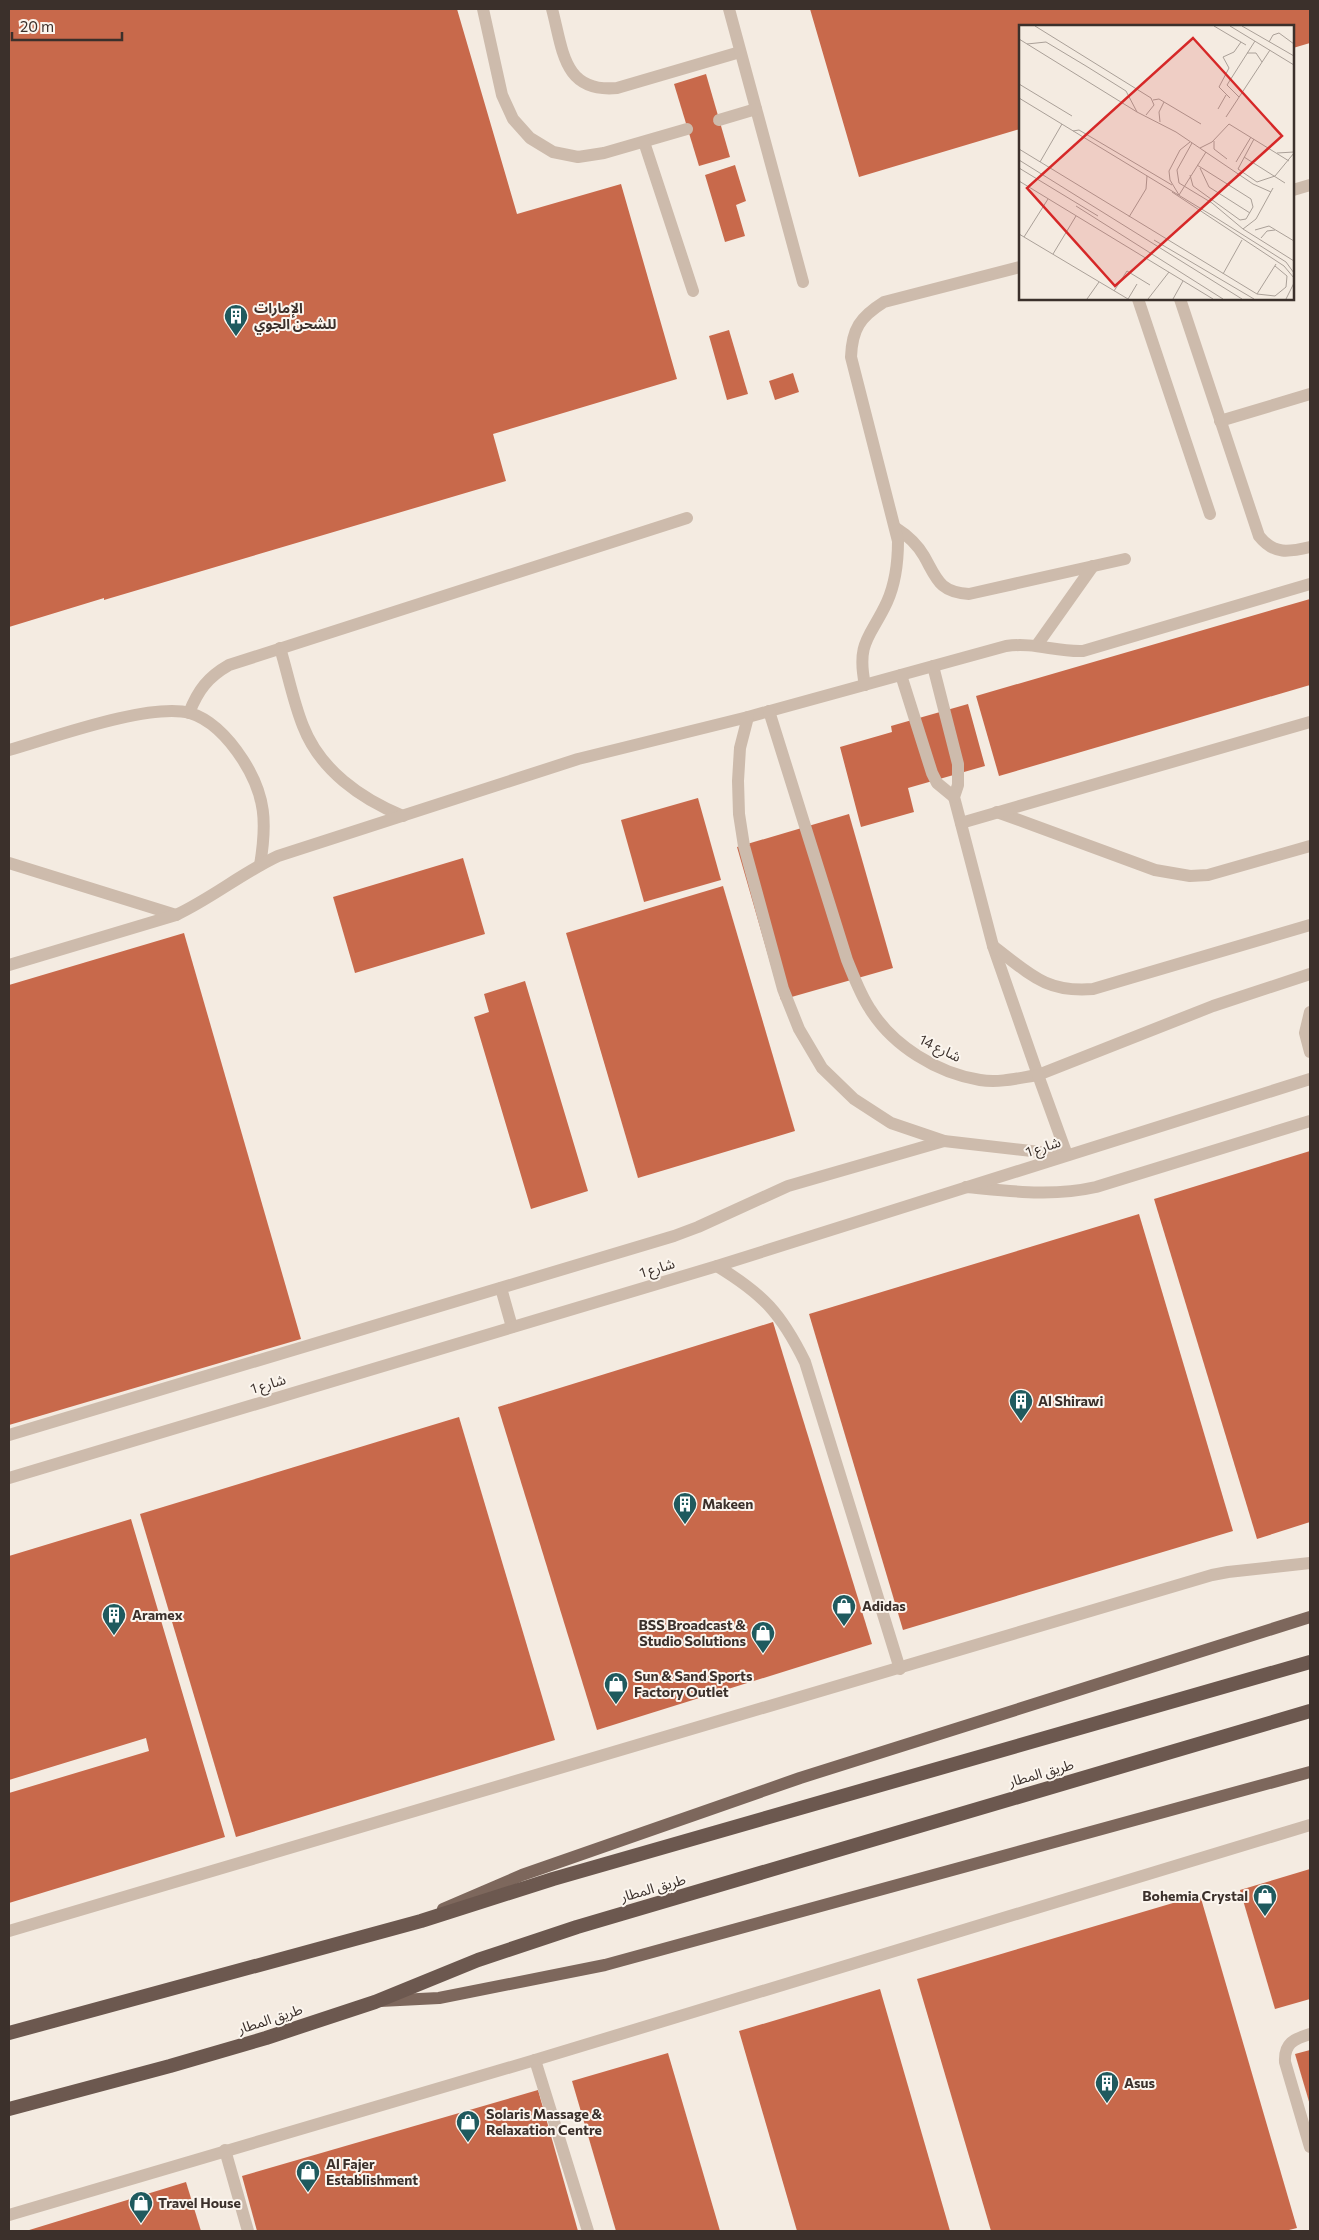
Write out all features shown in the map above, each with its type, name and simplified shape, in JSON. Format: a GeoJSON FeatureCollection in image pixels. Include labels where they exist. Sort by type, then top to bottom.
{"type":"FeatureCollection","features":[{"type":"Feature","properties":{"kind":"highway"},"geometry":{"type":"LineString","coordinates":[[9,2033],[421,1920],[553,1879],[1310,1662]]}},
{"type":"Feature","properties":{"kind":"highway","name":"طريق المطار"},"geometry":{"type":"LineString","coordinates":[[9,2108],[170,2066],[266,2038],[375,2002],[478,1960],[577,1927],[1310,1711]]}},
{"type":"Feature","properties":{"kind":"main road"},"geometry":{"type":"LineString","coordinates":[[421,1920],[482,1891],[522,1875],[800,1778],[1310,1617]]}},
{"type":"Feature","properties":{"kind":"main road"},"geometry":{"type":"LineString","coordinates":[[375,2002],[439,1998],[605,1965],[1310,1772]]}},
{"type":"Feature","properties":{"kind":"street"},"geometry":{"type":"LineString","coordinates":[[482,9],[502,95],[513,119],[530,138],[552,152],[578,157],[604,154],[688,129]]}},
{"type":"Feature","properties":{"kind":"street"},"geometry":{"type":"LineString","coordinates":[[552,9],[570,70],[582,83],[599,90],[617,88],[740,52]]}},
{"type":"Feature","properties":{"kind":"street"},"geometry":{"type":"LineString","coordinates":[[729,9],[803,282]]}},
{"type":"Feature","properties":{"kind":"street"},"geometry":{"type":"LineString","coordinates":[[719,120],[756,109]]}},
{"type":"Feature","properties":{"kind":"street"},"geometry":{"type":"LineString","coordinates":[[644,142],[693,291]]}},
{"type":"Feature","properties":{"kind":"street"},"geometry":{"type":"LineString","coordinates":[[1294,190],[1310,185]]}},
{"type":"Feature","properties":{"kind":"street"},"geometry":{"type":"LineString","coordinates":[[865,685],[861,668],[862,651],[865,641],[888,600],[895,579],[898,561],[896,528],[851,357],[852,341],[858,324],[869,312],[884,302],[1019,267]]}},
{"type":"Feature","properties":{"kind":"street"},"geometry":{"type":"LineString","coordinates":[[1138,300],[1210,514]]}},
{"type":"Feature","properties":{"kind":"street"},"geometry":{"type":"LineString","coordinates":[[1180,300],[1259,536],[1273,549],[1282,552],[1292,552],[1310,547]]}},
{"type":"Feature","properties":{"kind":"street"},"geometry":{"type":"LineString","coordinates":[[1220,421],[1310,394]]}},
{"type":"Feature","properties":{"kind":"street"},"geometry":{"type":"LineString","coordinates":[[189,713],[203,684],[215,673],[229,665],[687,518]]}},
{"type":"Feature","properties":{"kind":"street"},"geometry":{"type":"LineString","coordinates":[[896,528],[916,544],[940,584],[959,593],[969,594],[1125,559]]}},
{"type":"Feature","properties":{"kind":"street"},"geometry":{"type":"LineString","coordinates":[[1037,645],[1093,566]]}},
{"type":"Feature","properties":{"kind":"street"},"geometry":{"type":"LineString","coordinates":[[9,965],[176,915],[219,892],[260,865],[298,849],[578,759],[748,717],[1006,646],[1037,645],[1053,650],[1083,651],[1310,584]]}},
{"type":"Feature","properties":{"kind":"street"},"geometry":{"type":"LineString","coordinates":[[280,648],[303,727],[317,751],[334,773],[355,791],[378,806],[403,816]]}},
{"type":"Feature","properties":{"kind":"street"},"geometry":{"type":"LineString","coordinates":[[748,717],[740,748],[738,781],[739,814],[744,846],[783,989],[799,1029],[822,1068],[854,1099],[891,1123],[944,1141],[1067,1155],[993,946],[954,797],[958,785],[958,764],[933,666]]}},
{"type":"Feature","properties":{"kind":"street"},"geometry":{"type":"LineString","coordinates":[[901,675],[932,773],[937,783],[954,797]]}},
{"type":"Feature","properties":{"kind":"street"},"geometry":{"type":"LineString","coordinates":[[9,750],[127,717],[161,711],[189,713],[213,724],[234,746],[251,772],[262,800],[265,832],[260,865]]}},
{"type":"Feature","properties":{"kind":"street","name":"شارع 14"},"geometry":{"type":"LineString","coordinates":[[769,711],[847,960],[857,986],[870,1010],[888,1032],[909,1050],[932,1064],[956,1074],[990,1080],[1009,1080],[1038,1075],[1213,1006],[1310,974]]}},
{"type":"Feature","properties":{"kind":"street"},"geometry":{"type":"LineString","coordinates":[[961,823],[1310,722]]}},
{"type":"Feature","properties":{"kind":"street"},"geometry":{"type":"LineString","coordinates":[[997,812],[1155,870],[1190,876],[1208,875],[1310,846]]}},
{"type":"Feature","properties":{"kind":"street"},"geometry":{"type":"LineString","coordinates":[[9,863],[176,915]]}},
{"type":"Feature","properties":{"kind":"street"},"geometry":{"type":"LineString","coordinates":[[993,946],[1046,984],[1061,989],[1077,990],[1093,988],[1310,925]]}},
{"type":"Feature","properties":{"kind":"street"},"geometry":{"type":"LineString","coordinates":[[1310,1012],[1305,1033],[1310,1052]]}},
{"type":"Feature","properties":{"kind":"street","name":"شارع 1"},"geometry":{"type":"LineString","coordinates":[[9,1478],[718,1266],[1310,1079]]}},
{"type":"Feature","properties":{"kind":"street"},"geometry":{"type":"LineString","coordinates":[[966,1187],[1056,1194],[1076,1191],[1310,1120]]}},
{"type":"Feature","properties":{"kind":"street"},"geometry":{"type":"LineString","coordinates":[[9,1435],[674,1236],[706,1224],[765,1194],[944,1141]]}},
{"type":"Feature","properties":{"kind":"street"},"geometry":{"type":"LineString","coordinates":[[718,1266],[747,1284],[771,1306],[790,1332],[805,1362],[900,1669]]}},
{"type":"Feature","properties":{"kind":"street"},"geometry":{"type":"LineString","coordinates":[[501,1288],[512,1327]]}},
{"type":"Feature","properties":{"kind":"street"},"geometry":{"type":"LineString","coordinates":[[9,1932],[1212,1575],[1310,1563]]}},
{"type":"Feature","properties":{"kind":"street"},"geometry":{"type":"LineString","coordinates":[[9,2215],[535,2060],[1310,1825]]}},
{"type":"Feature","properties":{"kind":"street"},"geometry":{"type":"LineString","coordinates":[[1310,2034],[1290,2041],[1284,2051],[1285,2062],[1310,2147]]}},
{"type":"Feature","properties":{"kind":"street"},"geometry":{"type":"LineString","coordinates":[[535,2060],[588,2231]]}},
{"type":"Feature","properties":{"kind":"street"},"geometry":{"type":"LineString","coordinates":[[225,2150],[248,2231]]}},
{"type":"Feature","properties":{"kind":"building","name":"الإمارات للشحن الجوي"},"geometry":{"type":"Polygon","coordinates":[[[9,9],[457,9],[517,214],[621,184],[677,379],[493,434],[506,481],[9,627],[9,9]]]}},
{"type":"Feature","properties":{"kind":"building"},"geometry":{"type":"Polygon","coordinates":[[[810,9],[1310,9],[1310,43],[1294,48],[1294,25],[1019,25],[1019,129],[859,177],[810,9]]]}},
{"type":"Feature","properties":{"kind":"building"},"geometry":{"type":"Polygon","coordinates":[[[706,74],[730,157],[699,166],[674,84],[706,74]]]}},
{"type":"Feature","properties":{"kind":"building"},"geometry":{"type":"Polygon","coordinates":[[[735,165],[746,201],[736,205],[745,236],[725,242],[705,175],[735,165]]]}},
{"type":"Feature","properties":{"kind":"building"},"geometry":{"type":"Polygon","coordinates":[[[729,330],[748,394],[727,400],[709,336],[729,330]]]}},
{"type":"Feature","properties":{"kind":"building"},"geometry":{"type":"Polygon","coordinates":[[[793,373],[799,392],[775,400],[769,381],[793,373]]]}},
{"type":"Feature","properties":{"kind":"building"},"geometry":{"type":"Polygon","coordinates":[[[1310,599],[1310,685],[999,776],[976,696],[1310,599]]]}},
{"type":"Feature","properties":{"kind":"building"},"geometry":{"type":"Polygon","coordinates":[[[968,704],[985,766],[908,788],[914,812],[861,827],[840,747],[892,732],[891,726],[968,704]]]}},
{"type":"Feature","properties":{"kind":"building"},"geometry":{"type":"Polygon","coordinates":[[[698,798],[721,880],[644,902],[621,820],[698,798]]]}},
{"type":"Feature","properties":{"kind":"building"},"geometry":{"type":"Polygon","coordinates":[[[849,814],[893,968],[781,1000],[737,847],[849,814]]]}},
{"type":"Feature","properties":{"kind":"building"},"geometry":{"type":"Polygon","coordinates":[[[463,858],[485,934],[355,973],[333,897],[463,858]]]}},
{"type":"Feature","properties":{"kind":"building"},"geometry":{"type":"Polygon","coordinates":[[[723,886],[795,1131],[638,1178],[566,933],[723,886]]]}},
{"type":"Feature","properties":{"kind":"building"},"geometry":{"type":"Polygon","coordinates":[[[184,933],[301,1339],[9,1425],[9,985],[184,933]]]}},
{"type":"Feature","properties":{"kind":"building"},"geometry":{"type":"Polygon","coordinates":[[[525,981],[588,1191],[531,1209],[474,1017],[489,1012],[484,994],[525,981]]]}},
{"type":"Feature","properties":{"kind":"building"},"geometry":{"type":"Polygon","coordinates":[[[1310,1151],[1310,1522],[1257,1539],[1154,1199],[1310,1151]]]}},
{"type":"Feature","properties":{"kind":"building","name":"Al Shirawi"},"geometry":{"type":"Polygon","coordinates":[[[1139,1214],[1233,1531],[903,1630],[809,1314],[1139,1214]]]}},
{"type":"Feature","properties":{"kind":"building","name":"Makeen"},"geometry":{"type":"Polygon","coordinates":[[[773,1322],[872,1644],[597,1730],[498,1407],[773,1322]]]}},
{"type":"Feature","properties":{"kind":"building"},"geometry":{"type":"Polygon","coordinates":[[[459,1417],[555,1740],[236,1837],[140,1514],[459,1417]]]}},
{"type":"Feature","properties":{"kind":"building"},"geometry":{"type":"Polygon","coordinates":[[[131,1519],[225,1837],[9,1903],[9,1793],[149,1751],[146,1738],[9,1780],[9,1556],[131,1519]]]}},
{"type":"Feature","properties":{"kind":"building"},"geometry":{"type":"Polygon","coordinates":[[[1310,1869],[1310,1999],[1275,2009],[1240,1890],[1310,1869]]]}},
{"type":"Feature","properties":{"kind":"building","name":"Asus"},"geometry":{"type":"Polygon","coordinates":[[[1200,1895],[1297,2228],[1285,2231],[991,2231],[917,1979],[1200,1895]]]}},
{"type":"Feature","properties":{"kind":"building"},"geometry":{"type":"Polygon","coordinates":[[[880,1989],[950,2231],[797,2231],[739,2031],[880,1989]]]}},
{"type":"Feature","properties":{"kind":"building"},"geometry":{"type":"Polygon","coordinates":[[[1310,2050],[1310,2105],[1295,2054],[1310,2050]]]}},
{"type":"Feature","properties":{"kind":"building"},"geometry":{"type":"Polygon","coordinates":[[[668,2053],[720,2231],[616,2231],[572,2081],[668,2053]]]}},
{"type":"Feature","properties":{"kind":"building"},"geometry":{"type":"Polygon","coordinates":[[[538,2090],[578,2231],[257,2231],[242,2176],[538,2090]]]}},
{"type":"Feature","properties":{"kind":"building"},"geometry":{"type":"Polygon","coordinates":[[[186,2182],[201,2231],[26,2231],[186,2182]]]}},
{"type":"Feature","properties":{"kind":"place","name":"الإمارات للشحن الجوي"},"geometry":{"type":"Point","coordinates":[236,337]}},
{"type":"Feature","properties":{"kind":"place","name":"Al Shirawi"},"geometry":{"type":"Point","coordinates":[1021,1422]}},
{"type":"Feature","properties":{"kind":"place","name":"Makeen"},"geometry":{"type":"Point","coordinates":[685,1525]}},
{"type":"Feature","properties":{"kind":"place","name":"Adidas"},"geometry":{"type":"Point","coordinates":[844,1627]}},
{"type":"Feature","properties":{"kind":"place","name":"Aramex"},"geometry":{"type":"Point","coordinates":[114,1636]}},
{"type":"Feature","properties":{"kind":"place","name":"BSS Broadcast & Studio Solutions"},"geometry":{"type":"Point","coordinates":[763,1654]}},
{"type":"Feature","properties":{"kind":"place","name":"Sun & Sand Sports Factory Outlet"},"geometry":{"type":"Point","coordinates":[616,1705]}},
{"type":"Feature","properties":{"kind":"place","name":"Bohemia Crystal"},"geometry":{"type":"Point","coordinates":[1265,1917]}},
{"type":"Feature","properties":{"kind":"place","name":"Asus"},"geometry":{"type":"Point","coordinates":[1107,2104]}},
{"type":"Feature","properties":{"kind":"place","name":"Solaris Massage & Relaxation Centre"},"geometry":{"type":"Point","coordinates":[468,2143]}},
{"type":"Feature","properties":{"kind":"place","name":"Al Fajer Establishment"},"geometry":{"type":"Point","coordinates":[308,2193]}},
{"type":"Feature","properties":{"kind":"place","name":"Travel House"},"geometry":{"type":"Point","coordinates":[141,2224]}}]}
